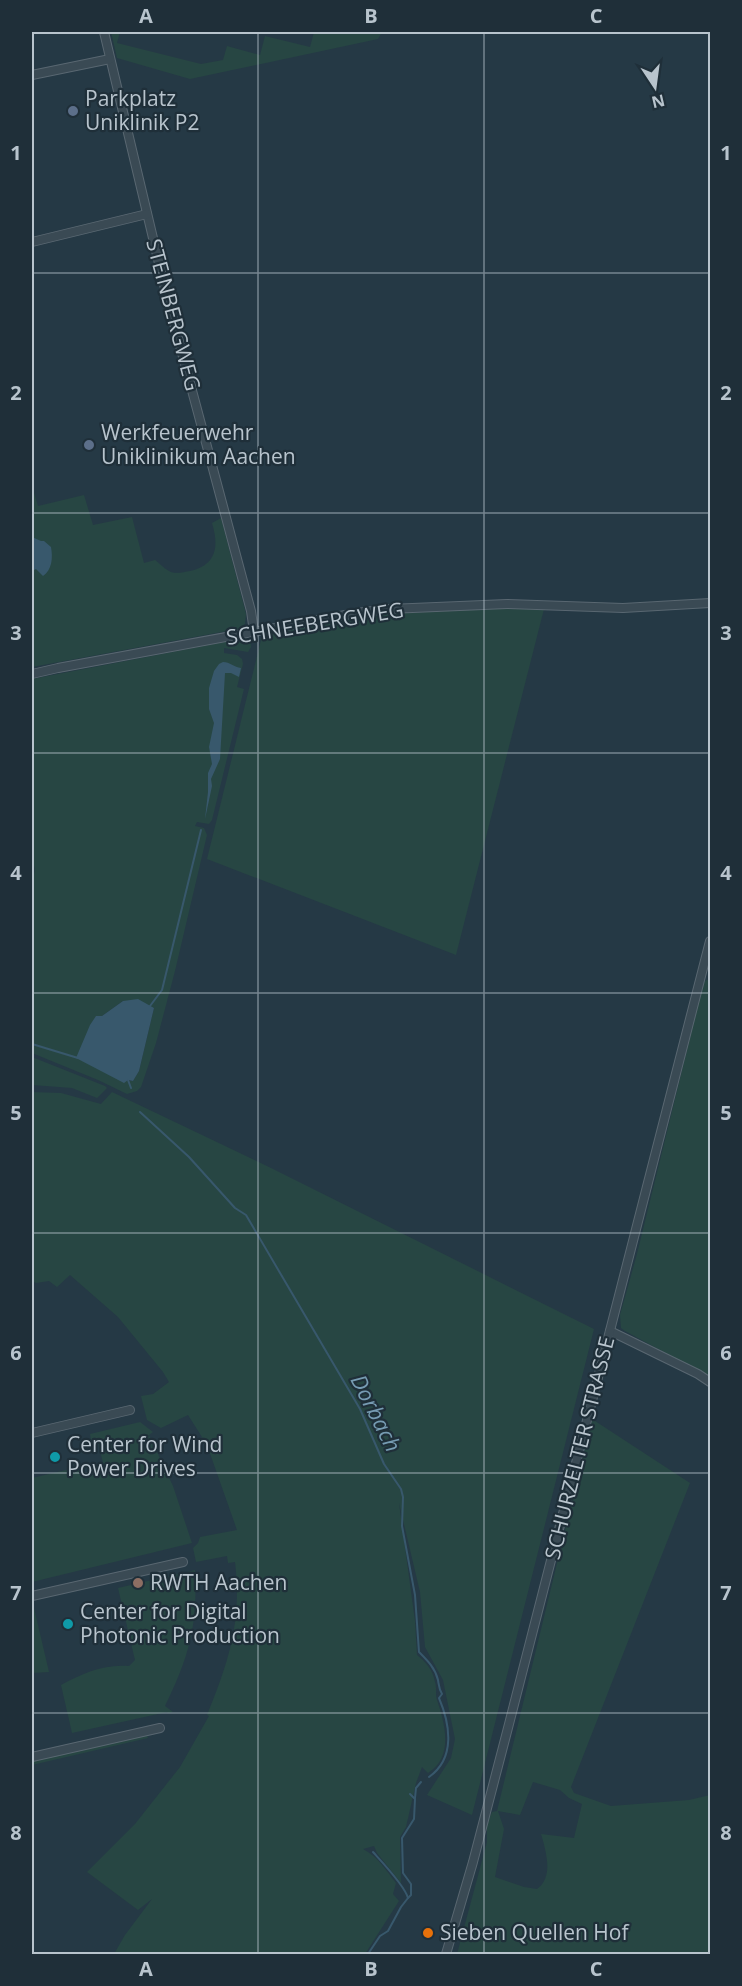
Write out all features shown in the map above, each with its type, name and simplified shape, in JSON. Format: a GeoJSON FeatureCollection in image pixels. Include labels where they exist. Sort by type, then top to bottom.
{"type":"FeatureCollection","features":[{"type":"Feature","properties":{"kind":"street","name":"STEINBERGWEG"},"geometry":{"type":"LineString","coordinates":[[104,32],[147,214],[251,611],[254,632]]}},
{"type":"Feature","properties":{"kind":"street"},"geometry":{"type":"LineString","coordinates":[[32,75],[110,59]]}},
{"type":"Feature","properties":{"kind":"street"},"geometry":{"type":"LineString","coordinates":[[32,242],[147,214]]}},
{"type":"Feature","properties":{"kind":"street","name":"SCHNEEBERGWEG"},"geometry":{"type":"LineString","coordinates":[[32,674],[356,613],[389,609],[507,604],[623,608],[711,603]]}},
{"type":"Feature","properties":{"kind":"street","name":"SCHURZELTER STRASSE"},"geometry":{"type":"LineString","coordinates":[[446,1954],[473,1862],[711,941]]}},
{"type":"Feature","properties":{"kind":"street"},"geometry":{"type":"LineString","coordinates":[[610,1331],[711,1382]]}},
{"type":"Feature","properties":{"kind":"street"},"geometry":{"type":"LineString","coordinates":[[32,1433],[130,1410]]}},
{"type":"Feature","properties":{"kind":"street"},"geometry":{"type":"LineString","coordinates":[[32,1596],[183,1562]]}},
{"type":"Feature","properties":{"kind":"street"},"geometry":{"type":"LineString","coordinates":[[32,1757],[160,1728]]}},
{"type":"Feature","properties":{"kind":"green space"},"geometry":{"type":"Polygon","coordinates":[[[111,32],[120,32],[117,43],[201,64],[223,60],[227,46],[260,55],[265,36],[310,47],[314,32],[382,32],[378,39],[190,79],[117,58],[111,32]]]}},
{"type":"Feature","properties":{"kind":"green space"},"geometry":{"type":"Polygon","coordinates":[[[33,489],[38,506],[84,495],[93,525],[132,517],[144,563],[155,560],[173,573],[199,568],[211,559],[215,547],[212,523],[221,518],[246,614],[245,624],[238,629],[32,667],[33,489]]]}},
{"type":"Feature","properties":{"kind":"green space"},"geometry":{"type":"Polygon","coordinates":[[[500,608],[544,609],[456,955],[207,859],[262,636],[358,617],[500,608]]]}},
{"type":"Feature","properties":{"kind":"green space"},"geometry":{"type":"Polygon","coordinates":[[[245,638],[250,640],[251,647],[248,652],[224,648],[224,653],[237,655],[242,659],[243,664],[237,687],[244,689],[212,820],[209,824],[197,822],[195,826],[204,828],[207,835],[156,1043],[141,1087],[127,1094],[32,1053],[32,878],[35,869],[32,860],[32,679],[245,638]],[[123,1001],[102,1016],[96,1016],[126,1081],[133,1081],[139,1071],[154,1008],[123,1001]]]}},
{"type":"Feature","properties":{"kind":"green space"},"geometry":{"type":"Polygon","coordinates":[[[710,979],[710,1379],[625,1331],[621,1328],[620,1315],[704,981],[710,979]]]}},
{"type":"Feature","properties":{"kind":"green space"},"geometry":{"type":"Polygon","coordinates":[[[32,1057],[107,1088],[97,1098],[72,1088],[32,1085],[32,1057]]]}},
{"type":"Feature","properties":{"kind":"green space"},"geometry":{"type":"Polygon","coordinates":[[[32,1092],[61,1093],[101,1104],[112,1092],[269,1167],[594,1329],[472,1815],[427,1795],[451,1758],[455,1739],[443,1680],[425,1647],[420,1592],[399,1503],[415,1621],[417,1655],[433,1674],[436,1698],[445,1729],[445,1739],[442,1758],[428,1773],[422,1767],[416,1783],[406,1827],[400,1837],[401,1883],[374,1846],[363,1849],[377,1860],[396,1883],[393,1894],[399,1901],[365,1954],[114,1954],[152,1899],[138,1910],[87,1872],[135,1824],[180,1767],[209,1716],[207,1715],[222,1677],[232,1640],[237,1603],[235,1562],[228,1563],[227,1556],[196,1562],[193,1548],[200,1537],[237,1530],[207,1445],[188,1415],[161,1428],[147,1420],[141,1396],[153,1394],[169,1382],[118,1317],[70,1275],[57,1287],[49,1281],[36,1283],[32,1281],[32,1092]]]}},
{"type":"Feature","properties":{"kind":"green space"},"geometry":{"type":"Polygon","coordinates":[[[592,1419],[690,1483],[571,1787],[574,1793],[611,1806],[689,1800],[710,1795],[710,1954],[457,1954],[487,1842],[487,1824],[492,1812],[497,1811],[592,1419]],[[533,1782],[520,1815],[498,1811],[504,1829],[495,1877],[537,1889],[542,1884],[546,1878],[547,1863],[541,1834],[574,1838],[582,1804],[569,1798],[560,1790],[533,1782]]]}},
{"type":"Feature","properties":{"kind":"green space"},"geometry":{"type":"Polygon","coordinates":[[[140,1422],[153,1432],[149,1435],[173,1486],[192,1543],[32,1582],[32,1478],[83,1466],[85,1476],[105,1471],[97,1438],[91,1440],[90,1434],[140,1422]]]}},
{"type":"Feature","properties":{"kind":"green space"},"geometry":{"type":"Polygon","coordinates":[[[195,1570],[195,1608],[190,1640],[180,1672],[165,1706],[173,1712],[72,1733],[61,1685],[94,1670],[111,1666],[129,1666],[135,1660],[118,1588],[195,1570]]]}},
{"type":"Feature","properties":{"kind":"green space"},"geometry":{"type":"Polygon","coordinates":[[[32,1608],[34,1608],[49,1672],[32,1673],[32,1608]]]}},
{"type":"Feature","properties":{"kind":"green space"},"geometry":{"type":"Polygon","coordinates":[[[147,1735],[148,1738],[32,1765],[32,1761],[147,1735]]]}},
{"type":"Feature","properties":{"kind":"water"},"geometry":{"type":"Polygon","coordinates":[[[32,537],[44,541],[51,547],[51,563],[43,576],[36,569],[32,571],[32,537]]]}},
{"type":"Feature","properties":{"kind":"water"},"geometry":{"type":"Polygon","coordinates":[[[223,662],[241,668],[239,677],[225,673],[220,759],[211,779],[212,786],[205,819],[208,773],[212,764],[209,747],[214,723],[209,709],[209,688],[214,671],[223,662]]]}},
{"type":"Feature","properties":{"kind":"water"},"geometry":{"type":"Polygon","coordinates":[[[138,999],[154,1008],[139,1071],[133,1081],[128,1080],[124,1083],[76,1058],[96,1016],[102,1016],[123,1001],[138,999]]]}},
{"type":"Feature","properties":{"kind":"waterway"},"geometry":{"type":"LineString","coordinates":[[150,1006],[162,990],[201,830]]}},
{"type":"Feature","properties":{"kind":"waterway","name":"Dorbach"},"geometry":{"type":"LineString","coordinates":[[32,1044],[78,1058]]}},
{"type":"Feature","properties":{"kind":"waterway","name":"Dorbach"},"geometry":{"type":"LineString","coordinates":[[128,1080],[131,1088]]}},
{"type":"Feature","properties":{"kind":"waterway","name":"Dorbach"},"geometry":{"type":"LineString","coordinates":[[140,1112],[189,1157],[235,1208],[246,1215],[360,1409],[384,1464],[401,1489],[402,1526],[415,1595],[419,1652],[437,1676],[442,1694],[439,1698],[448,1729],[447,1751],[438,1769],[429,1777]]}},
{"type":"Feature","properties":{"kind":"waterway","name":"Dorbach"},"geometry":{"type":"LineString","coordinates":[[415,1798],[416,1788],[421,1782]]}},
{"type":"Feature","properties":{"kind":"waterway"},"geometry":{"type":"LineString","coordinates":[[408,1898],[411,1895],[411,1884],[403,1873],[402,1838],[414,1819],[415,1799],[410,1794]]}},
{"type":"Feature","properties":{"kind":"waterway"},"geometry":{"type":"LineString","coordinates":[[368,1954],[380,1936],[388,1931],[408,1898],[398,1881],[373,1852]]}},
{"type":"Feature","properties":{"kind":"place","name":"Parkplatz Uniklinik P2"},"geometry":{"type":"Point","coordinates":[73,111]}},
{"type":"Feature","properties":{"kind":"place","name":"Werkfeuerwehr Uniklinikum Aachen"},"geometry":{"type":"Point","coordinates":[89,445]}},
{"type":"Feature","properties":{"kind":"place","name":"Center for Wind Power Drives"},"geometry":{"type":"Point","coordinates":[55,1457]}},
{"type":"Feature","properties":{"kind":"place","name":"RWTH Aachen"},"geometry":{"type":"Point","coordinates":[138,1583]}},
{"type":"Feature","properties":{"kind":"place","name":"Center for Digital Photonic Production"},"geometry":{"type":"Point","coordinates":[68,1624]}},
{"type":"Feature","properties":{"kind":"place","name":"Sieben Quellen Hof"},"geometry":{"type":"Point","coordinates":[428,1933]}}]}
